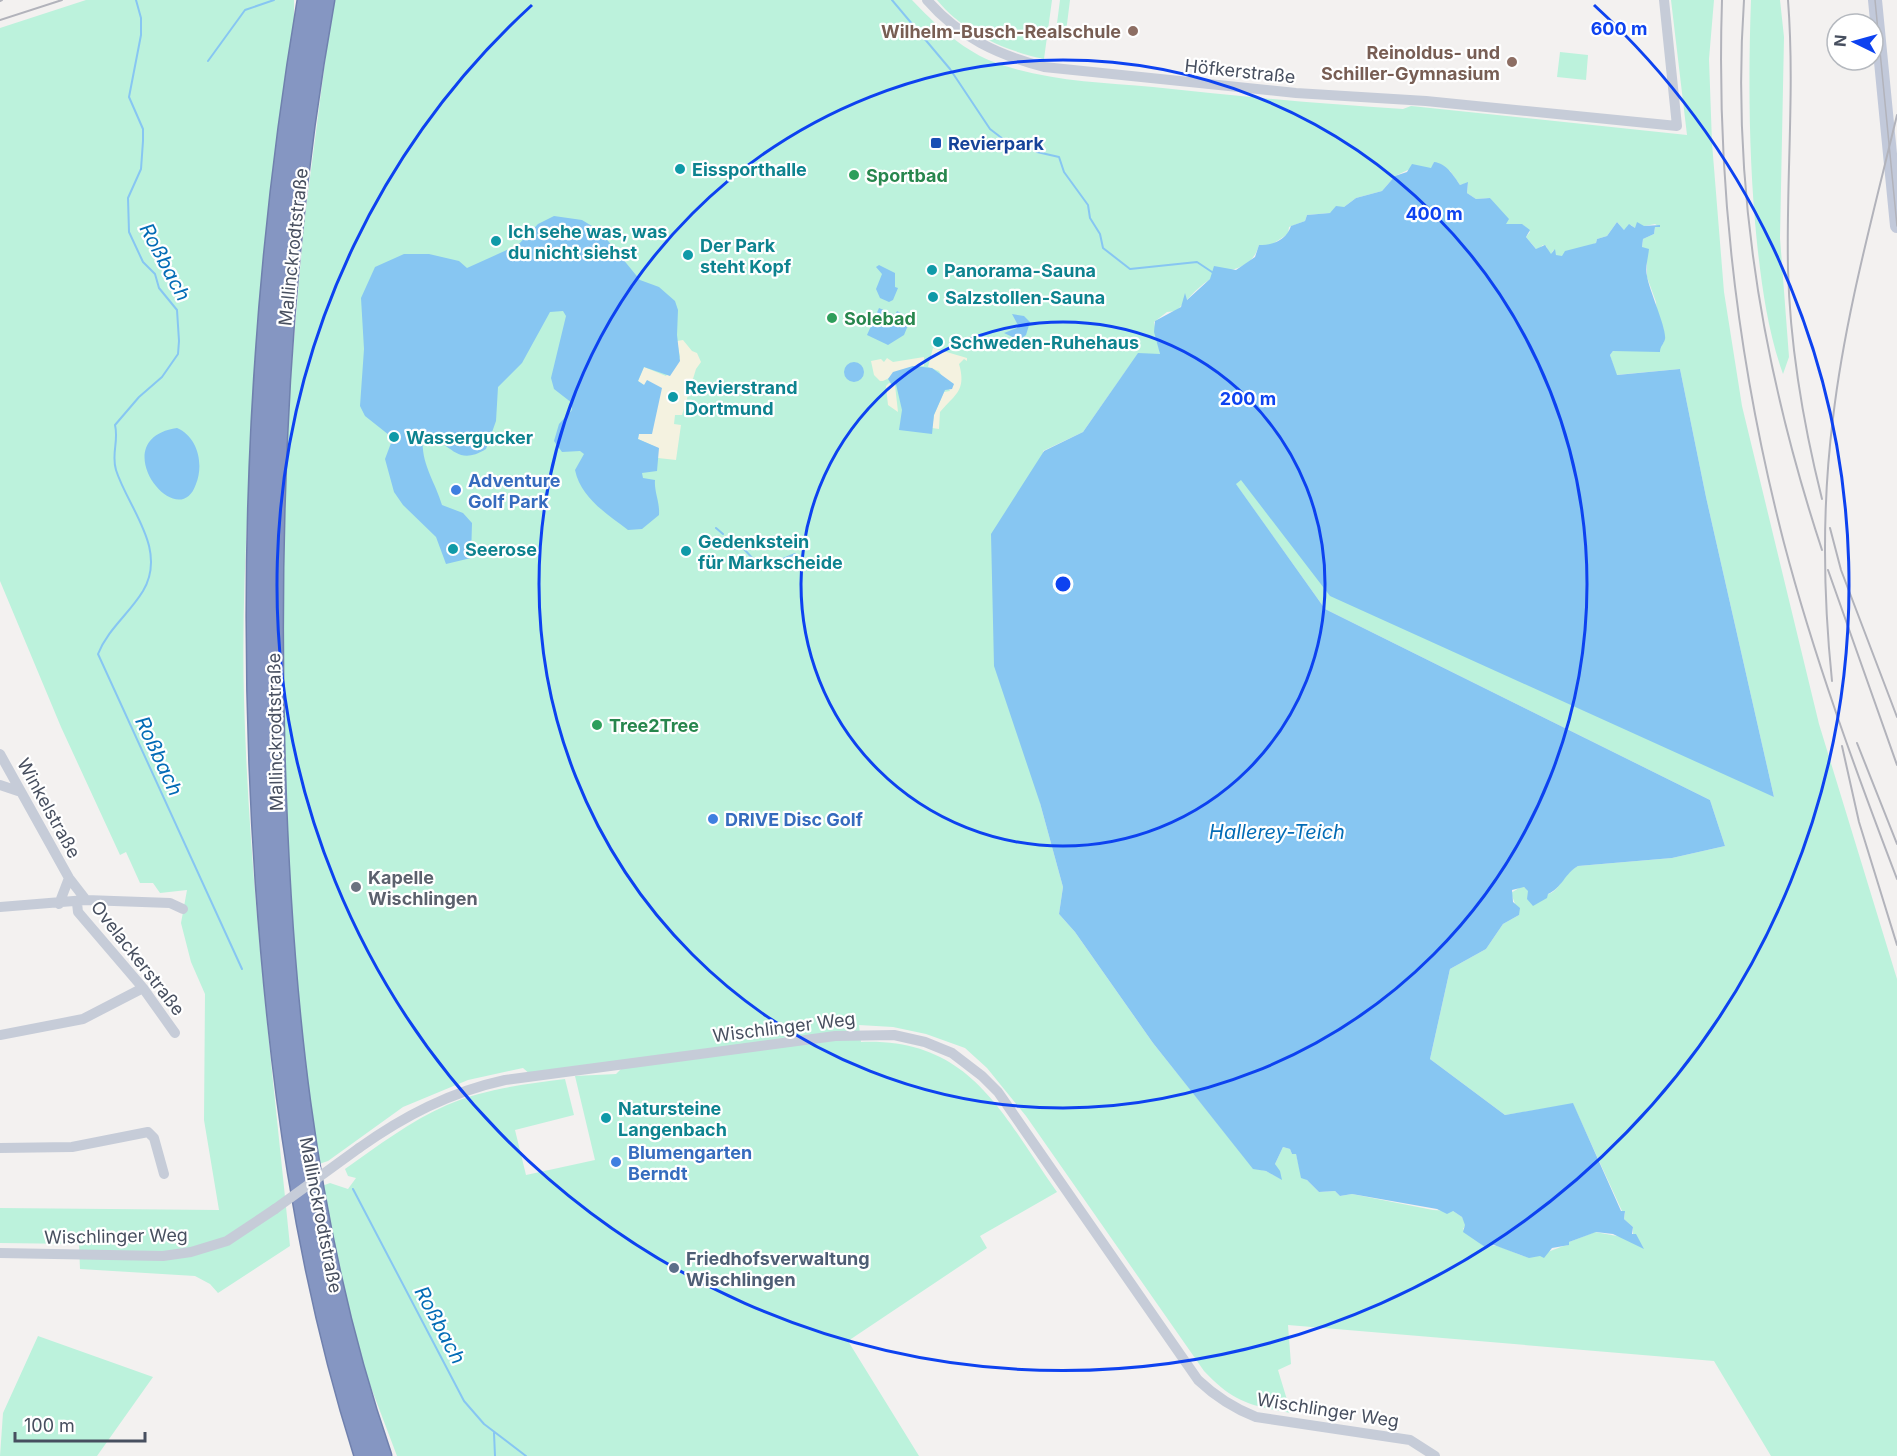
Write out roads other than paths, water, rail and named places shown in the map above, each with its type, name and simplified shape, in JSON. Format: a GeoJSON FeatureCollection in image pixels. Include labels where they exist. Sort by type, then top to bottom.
{"type":"FeatureCollection","features":[{"type":"Feature","properties":{"kind":"highway","name":"Mallinckrodtstraße"},"geometry":{"type":"LineString","coordinates":[[307,0],[277,220],[261,408],[257,599],[261,809],[272,979],[296,1180],[326,1323],[364,1456]]}},
{"type":"Feature","properties":{"kind":"highway","name":"Mallinckrodtstraße"},"geometry":{"type":"LineString","coordinates":[[325,0],[294,223],[278,410],[273,556],[278,862],[291,1025],[318,1211],[342,1321],[382,1456]]}},
{"type":"Feature","properties":{"kind":"main road"},"geometry":{"type":"LineString","coordinates":[[1875,0],[1897,226]]}},
{"type":"Feature","properties":{"kind":"street","name":"Höfkerstraße"},"geometry":{"type":"LineString","coordinates":[[927,0],[948,22],[981,45],[1013,59],[1044,67],[1296,93],[1426,101],[1677,126],[1664,0]]}},
{"type":"Feature","properties":{"kind":"street","name":"Winkelstraße"},"geometry":{"type":"LineString","coordinates":[[1,762],[82,901]]}},
{"type":"Feature","properties":{"kind":"street"},"geometry":{"type":"LineString","coordinates":[[0,785],[18,791]]}},
{"type":"Feature","properties":{"kind":"street","name":"Winkelstraße"},"geometry":{"type":"LineString","coordinates":[[59,904],[69,878]]}},
{"type":"Feature","properties":{"kind":"street"},"geometry":{"type":"LineString","coordinates":[[0,908],[82,901],[171,903],[183,909]]}},
{"type":"Feature","properties":{"kind":"street","name":"Ovelackerstraße"},"geometry":{"type":"LineString","coordinates":[[82,901],[78,912],[143,987],[175,1034]]}},
{"type":"Feature","properties":{"kind":"street"},"geometry":{"type":"LineString","coordinates":[[0,1035],[83,1019],[143,987]]}},
{"type":"Feature","properties":{"kind":"street","name":"Wischlinger Weg"},"geometry":{"type":"LineString","coordinates":[[0,1253],[163,1256],[191,1252],[227,1241],[276,1209],[359,1148],[428,1106],[477,1086],[505,1080],[835,1036],[894,1035],[925,1042],[960,1058],[998,1092],[1198,1380],[1211,1392],[1236,1409],[1256,1417],[1410,1440],[1435,1456]]}},
{"type":"Feature","properties":{"kind":"street"},"geometry":{"type":"LineString","coordinates":[[0,1148],[72,1146],[148,1132],[154,1138],[164,1174]]}},
{"type":"Feature","properties":{"kind":"water","name":"Hallerey-Teich"},"geometry":{"type":"Polygon","coordinates":[[[1434,162],[1446,167],[1460,185],[1468,182],[1467,193],[1476,199],[1490,198],[1509,219],[1506,224],[1522,224],[1530,230],[1526,237],[1536,249],[1545,245],[1551,254],[1555,249],[1556,255],[1562,256],[1565,251],[1596,243],[1597,239],[1607,236],[1617,222],[1624,230],[1629,224],[1635,228],[1637,222],[1644,226],[1660,225],[1660,227],[1655,227],[1654,234],[1643,239],[1642,247],[1649,249],[1647,276],[1665,334],[1660,352],[1613,351],[1610,355],[1617,375],[1680,369],[1706,497],[1774,797],[1330,596],[1241,480],[1236,484],[1325,609],[1710,800],[1725,846],[1672,858],[1578,866],[1548,894],[1547,898],[1533,906],[1527,899],[1528,891],[1524,887],[1512,890],[1513,902],[1520,908],[1519,915],[1503,924],[1486,949],[1450,969],[1430,1059],[1505,1115],[1573,1103],[1621,1211],[1625,1211],[1624,1219],[1633,1227],[1632,1234],[1636,1234],[1644,1249],[1613,1234],[1596,1232],[1569,1242],[1569,1245],[1552,1248],[1544,1258],[1540,1256],[1529,1258],[1494,1245],[1485,1247],[1463,1232],[1465,1225],[1462,1217],[1453,1211],[1447,1214],[1437,1209],[1352,1194],[1340,1196],[1335,1191],[1319,1192],[1307,1180],[1301,1178],[1296,1154],[1292,1154],[1290,1149],[1283,1147],[1275,1164],[1282,1180],[1266,1171],[1253,1169],[1153,1043],[1075,932],[1059,914],[1063,887],[1040,803],[994,666],[991,534],[1044,451],[1083,432],[1138,353],[1160,354],[1154,332],[1155,321],[1181,307],[1185,293],[1187,300],[1210,279],[1214,266],[1236,270],[1255,257],[1259,245],[1279,241],[1291,226],[1305,221],[1307,215],[1330,213],[1336,206],[1344,207],[1356,198],[1382,191],[1395,176],[1407,172],[1412,164],[1431,168],[1434,162]]]}},
{"type":"Feature","properties":{"kind":"water"},"geometry":{"type":"Polygon","coordinates":[[[554,216],[582,220],[600,231],[640,280],[659,287],[675,301],[678,310],[677,335],[680,361],[670,376],[644,367],[638,381],[644,385],[647,380],[662,388],[652,434],[639,434],[638,439],[659,448],[657,471],[642,473],[643,478],[655,480],[659,515],[642,529],[628,530],[603,511],[583,489],[575,470],[584,454],[580,451],[562,452],[554,441],[559,424],[572,410],[572,403],[554,389],[551,378],[566,316],[563,311],[550,312],[522,363],[498,387],[496,421],[486,449],[466,456],[432,438],[423,436],[426,463],[442,505],[463,513],[472,523],[471,558],[446,564],[436,537],[403,505],[394,492],[385,459],[391,443],[389,435],[365,416],[360,406],[364,349],[361,298],[375,267],[404,254],[429,254],[459,261],[467,268],[518,245],[538,224],[554,216]]]}},
{"type":"Feature","properties":{"kind":"water"},"geometry":{"type":"Polygon","coordinates":[[[879,265],[895,273],[895,287],[898,288],[893,300],[889,302],[880,298],[876,289],[882,274],[876,267],[879,265]]]}},
{"type":"Feature","properties":{"kind":"water"},"geometry":{"type":"Polygon","coordinates":[[[879,308],[895,315],[897,311],[911,318],[904,335],[888,345],[867,335],[879,308]]]}},
{"type":"Feature","properties":{"kind":"water"},"geometry":{"type":"Polygon","coordinates":[[[1012,314],[1024,316],[1030,322],[1026,335],[1019,340],[1004,333],[1019,327],[1012,314]]]}},
{"type":"Feature","properties":{"kind":"water"},"geometry":{"type":"Polygon","coordinates":[[[854,362],[861,365],[864,372],[861,379],[854,382],[847,379],[844,372],[847,365],[854,362]]]}},
{"type":"Feature","properties":{"kind":"water"},"geometry":{"type":"Polygon","coordinates":[[[913,366],[932,368],[954,384],[952,389],[945,390],[934,415],[932,434],[899,430],[902,410],[895,380],[895,385],[892,385],[888,379],[893,372],[913,366]]]}},
{"type":"Feature","properties":{"kind":"water"},"geometry":{"type":"Polygon","coordinates":[[[177,428],[184,432],[194,444],[199,468],[196,484],[187,497],[175,499],[162,492],[152,480],[145,465],[146,449],[156,436],[177,428]]]}},
{"type":"Feature","properties":{"kind":"waterway","name":"Roßbach"},"geometry":{"type":"LineString","coordinates":[[136,0],[141,18],[141,35],[129,97],[143,129],[143,141],[141,169],[128,198],[129,232],[143,262],[155,274],[159,288],[177,310],[179,341],[178,354],[162,377],[139,397],[115,425],[116,470],[149,544],[150,575],[143,591],[107,637],[98,654],[242,969]]}},
{"type":"Feature","properties":{"kind":"waterway"},"geometry":{"type":"LineString","coordinates":[[208,61],[245,10],[274,0]]}},
{"type":"Feature","properties":{"kind":"waterway"},"geometry":{"type":"LineString","coordinates":[[892,0],[950,69],[990,129],[1003,139],[1024,143],[1037,152],[1059,157],[1064,172],[1088,205],[1090,218],[1100,234],[1103,248],[1130,269],[1197,262],[1212,272]]}},
{"type":"Feature","properties":{"kind":"waterway"},"geometry":{"type":"LineString","coordinates":[[716,528],[723,534]]}},
{"type":"Feature","properties":{"kind":"waterway"},"geometry":{"type":"LineString","coordinates":[[727,539],[734,549],[743,548],[755,561],[783,559],[795,554]]}},
{"type":"Feature","properties":{"kind":"waterway","name":"Roßbach"},"geometry":{"type":"LineString","coordinates":[[353,1189],[464,1401],[484,1424],[526,1456]]}},
{"type":"Feature","properties":{"kind":"waterway"},"geometry":{"type":"LineString","coordinates":[[494,1433],[495,1456]]}},
{"type":"Feature","properties":{"kind":"tram line"},"geometry":{"type":"LineString","coordinates":[[1875,0],[1897,226]]}},
{"type":"Feature","properties":{"kind":"railway"},"geometry":{"type":"LineString","coordinates":[[0,20],[62,0]]}},
{"type":"Feature","properties":{"kind":"railway"},"geometry":{"type":"LineString","coordinates":[[1722,0],[1721,69],[1727,206],[1734,274],[1754,409],[1784,543],[1808,628],[1897,879]]}},
{"type":"Feature","properties":{"kind":"railway"},"geometry":{"type":"LineString","coordinates":[[1744,0],[1741,70],[1743,140],[1756,279],[1768,348],[1784,416],[1801,483],[1822,550]]}},
{"type":"Feature","properties":{"kind":"railway"},"geometry":{"type":"LineString","coordinates":[[1788,0],[1791,67],[1789,298],[1799,385],[1822,499]]}},
{"type":"Feature","properties":{"kind":"railway"},"geometry":{"type":"LineString","coordinates":[[1832,681],[1825,550],[1829,451],[1838,380],[1852,304],[1897,115]]}},
{"type":"Feature","properties":{"kind":"railway"},"geometry":{"type":"LineString","coordinates":[[1830,528],[1841,570],[1897,717]]}},
{"type":"Feature","properties":{"kind":"railway"},"geometry":{"type":"LineString","coordinates":[[1828,570],[1897,765]]}},
{"type":"Feature","properties":{"kind":"railway"},"geometry":{"type":"LineString","coordinates":[[1857,743],[1897,844]]}},
{"type":"Feature","properties":{"kind":"railway"},"geometry":{"type":"LineString","coordinates":[[1842,746],[1859,822],[1897,945]]}},
{"type":"Feature","properties":{"kind":"place","name":"Wilhelm-Busch-Realschule"},"geometry":{"type":"Point","coordinates":[1133,31]}},
{"type":"Feature","properties":{"kind":"place","name":"Reinoldus- und Schiller-Gymnasium"},"geometry":{"type":"Point","coordinates":[1512,62]}},
{"type":"Feature","properties":{"kind":"place","name":"Revierpark"},"geometry":{"type":"Point","coordinates":[936,143]}},
{"type":"Feature","properties":{"kind":"place","name":"Eissporthalle"},"geometry":{"type":"Point","coordinates":[680,169]}},
{"type":"Feature","properties":{"kind":"place","name":"Sportbad"},"geometry":{"type":"Point","coordinates":[854,175]}},
{"type":"Feature","properties":{"kind":"place","name":"Ich sehe was, was du nicht siehst"},"geometry":{"type":"Point","coordinates":[496,241]}},
{"type":"Feature","properties":{"kind":"place","name":"Der Park steht Kopf"},"geometry":{"type":"Point","coordinates":[688,255]}},
{"type":"Feature","properties":{"kind":"place","name":"Panorama-Sauna"},"geometry":{"type":"Point","coordinates":[932,270]}},
{"type":"Feature","properties":{"kind":"place","name":"Salzstollen-Sauna"},"geometry":{"type":"Point","coordinates":[933,297]}},
{"type":"Feature","properties":{"kind":"place","name":"Solebad"},"geometry":{"type":"Point","coordinates":[832,318]}},
{"type":"Feature","properties":{"kind":"place","name":"Schweden-Ruhehaus"},"geometry":{"type":"Point","coordinates":[938,342]}},
{"type":"Feature","properties":{"kind":"place","name":"Revierstrand Dortmund"},"geometry":{"type":"Point","coordinates":[673,397]}},
{"type":"Feature","properties":{"kind":"place","name":"Wassergucker"},"geometry":{"type":"Point","coordinates":[394,437]}},
{"type":"Feature","properties":{"kind":"place","name":"Adventure Golf Park"},"geometry":{"type":"Point","coordinates":[456,490]}},
{"type":"Feature","properties":{"kind":"place","name":"Seerose"},"geometry":{"type":"Point","coordinates":[453,549]}},
{"type":"Feature","properties":{"kind":"place","name":"Gedenkstein für Markscheide"},"geometry":{"type":"Point","coordinates":[686,551]}},
{"type":"Feature","properties":{"kind":"place","name":"Tree2Tree"},"geometry":{"type":"Point","coordinates":[597,725]}},
{"type":"Feature","properties":{"kind":"place","name":"DRIVE Disc Golf"},"geometry":{"type":"Point","coordinates":[713,819]}},
{"type":"Feature","properties":{"kind":"place","name":"Kapelle Wischlingen"},"geometry":{"type":"Point","coordinates":[356,887]}},
{"type":"Feature","properties":{"kind":"place","name":"Natursteine Langenbach"},"geometry":{"type":"Point","coordinates":[606,1118]}},
{"type":"Feature","properties":{"kind":"place","name":"Blumengarten Berndt"},"geometry":{"type":"Point","coordinates":[616,1162]}},
{"type":"Feature","properties":{"kind":"place","name":"Friedhofsverwaltung Wischlingen"},"geometry":{"type":"Point","coordinates":[674,1268]}}]}
